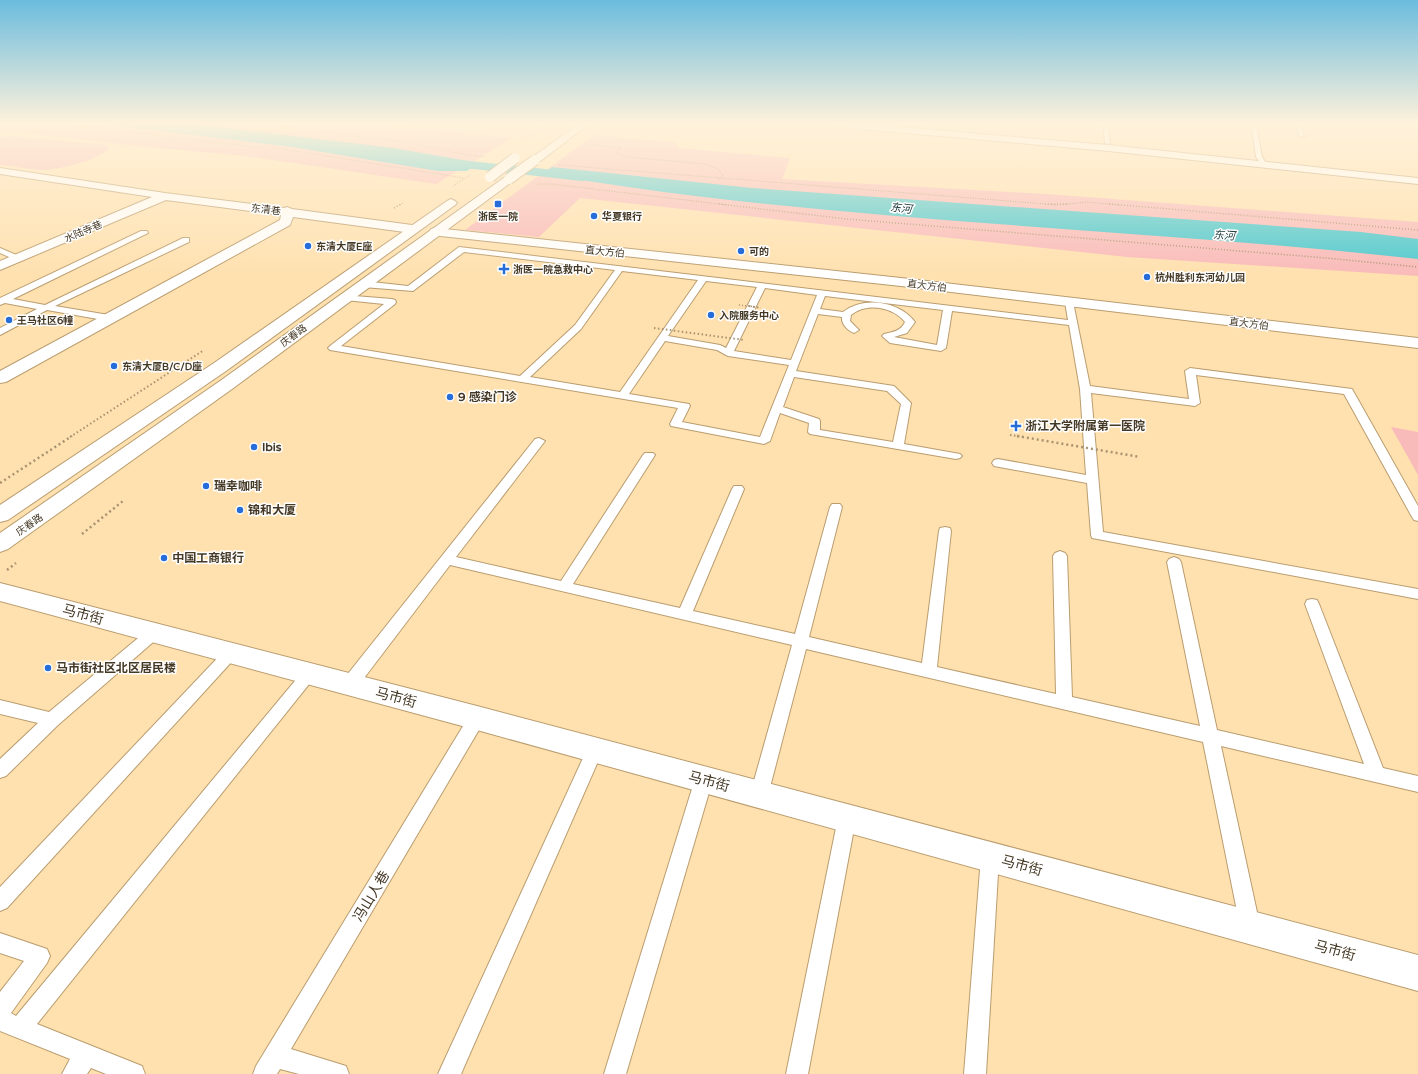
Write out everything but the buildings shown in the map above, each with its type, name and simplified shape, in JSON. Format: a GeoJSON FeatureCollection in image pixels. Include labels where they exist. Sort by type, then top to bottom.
{"type":"FeatureCollection","features":[{"type":"Feature","properties":{"kind":"main road","name":"东清巷"},"geometry":{"type":"LineString","coordinates":[[21,174],[165,196],[287,211],[412,229]]}},
{"type":"Feature","properties":{"kind":"main road","name":"庆春路"},"geometry":{"type":"LineString","coordinates":[[0,515],[220,367],[412,229],[494,174]]}},
{"type":"Feature","properties":{"kind":"main road","name":"庆春路"},"geometry":{"type":"LineString","coordinates":[[0,544],[226,385],[362,284],[516,174]]}},
{"type":"Feature","properties":{"kind":"main road"},"geometry":{"type":"LineString","coordinates":[[1367,174],[1418,181]]}},
{"type":"Feature","properties":{"kind":"main road","name":"水陆寺巷"},"geometry":{"type":"LineString","coordinates":[[0,266],[165,196]]}},
{"type":"Feature","properties":{"kind":"main road"},"geometry":{"type":"LineString","coordinates":[[0,378],[286,222],[287,211]]}},
{"type":"Feature","properties":{"kind":"main road","name":"直大方伯"},"geometry":{"type":"LineString","coordinates":[[435,232],[1069,302],[1418,343]]}},
{"type":"Feature","properties":{"kind":"main road","name":"马市街"},"geometry":{"type":"LineString","coordinates":[[0,592],[477,718],[1418,972]]}},
{"type":"Feature","properties":{"kind":"lane"},"geometry":{"type":"LineString","coordinates":[[1,300],[144,233]]}},
{"type":"Feature","properties":{"kind":"lane"},"geometry":{"type":"LineString","coordinates":[[0,332],[47,307],[186,240]]}},
{"type":"Feature","properties":{"kind":"lane"},"geometry":{"type":"LineString","coordinates":[[362,284],[410,289],[462,249],[822,292],[876,302],[948,308],[1073,323]]}},
{"type":"Feature","properties":{"kind":"lane"},"geometry":{"type":"LineString","coordinates":[[0,250],[16,258]]}},
{"type":"Feature","properties":{"kind":"lane"},"geometry":{"type":"LineString","coordinates":[[0,263],[16,258]]}},
{"type":"Feature","properties":{"kind":"lane"},"geometry":{"type":"LineString","coordinates":[[401,288],[439,259]]}},
{"type":"Feature","properties":{"kind":"lane"},"geometry":{"type":"LineString","coordinates":[[522,380],[578,327],[620,268]]}},
{"type":"Feature","properties":{"kind":"lane"},"geometry":{"type":"LineString","coordinates":[[622,396],[704,278]]}},
{"type":"Feature","properties":{"kind":"lane"},"geometry":{"type":"LineString","coordinates":[[728,354],[762,285]]}},
{"type":"Feature","properties":{"kind":"lane"},"geometry":{"type":"LineString","coordinates":[[345,297],[392,302],[332,348],[684,406],[674,424],[764,441],[822,292]]}},
{"type":"Feature","properties":{"kind":"lane"},"geometry":{"type":"LineString","coordinates":[[1,300],[109,318]]}},
{"type":"Feature","properties":{"kind":"lane"},"geometry":{"type":"LineString","coordinates":[[336,336],[381,301]]}},
{"type":"Feature","properties":{"kind":"lane"},"geometry":{"type":"LineString","coordinates":[[854,330],[844,320],[845,315],[849,310],[856,307],[876,302],[895,309],[908,317],[910,322],[904,331],[887,336],[893,341],[942,348],[948,308]]}},
{"type":"Feature","properties":{"kind":"lane"},"geometry":{"type":"LineString","coordinates":[[1069,302],[1086,389],[1097,535],[1418,594]]}},
{"type":"Feature","properties":{"kind":"lane"},"geometry":{"type":"LineString","coordinates":[[814,311],[845,315]]}},
{"type":"Feature","properties":{"kind":"lane"},"geometry":{"type":"LineString","coordinates":[[663,338],[720,348],[728,354],[890,388],[906,403],[898,446]]}},
{"type":"Feature","properties":{"kind":"lane"},"geometry":{"type":"LineString","coordinates":[[1086,389],[1195,403],[1190,371],[1348,391],[1418,517]]}},
{"type":"Feature","properties":{"kind":"lane"},"geometry":{"type":"LineString","coordinates":[[776,408],[815,421],[814,432],[956,456]]}},
{"type":"Feature","properties":{"kind":"lane"},"geometry":{"type":"LineString","coordinates":[[349,685],[448,560],[539,441]]}},
{"type":"Feature","properties":{"kind":"lane"},"geometry":{"type":"LineString","coordinates":[[564,587],[649,455]]}},
{"type":"Feature","properties":{"kind":"lane"},"geometry":{"type":"LineString","coordinates":[[998,463],[1093,480]]}},
{"type":"Feature","properties":{"kind":"lane"},"geometry":{"type":"LineString","coordinates":[[684,615],[738,490]]}},
{"type":"Feature","properties":{"kind":"lane"},"geometry":{"type":"LineString","coordinates":[[759,794],[836,507]]}},
{"type":"Feature","properties":{"kind":"lane"},"geometry":{"type":"LineString","coordinates":[[929,671],[945,531]]}},
{"type":"Feature","properties":{"kind":"lane"},"geometry":{"type":"LineString","coordinates":[[1060,556],[1064,702]]}},
{"type":"Feature","properties":{"kind":"lane"},"geometry":{"type":"LineString","coordinates":[[448,560],[1418,784]]}},
{"type":"Feature","properties":{"kind":"lane"},"geometry":{"type":"LineString","coordinates":[[1174,562],[1250,927]]}},
{"type":"Feature","properties":{"kind":"lane"},"geometry":{"type":"LineString","coordinates":[[1312,604],[1377,775]]}},
{"type":"Feature","properties":{"kind":"lane"},"geometry":{"type":"LineString","coordinates":[[0,770],[52,720],[154,633]]}},
{"type":"Feature","properties":{"kind":"lane"},"geometry":{"type":"LineString","coordinates":[[0,901],[231,653]]}},
{"type":"Feature","properties":{"kind":"lane"},"geometry":{"type":"LineString","coordinates":[[20,1028],[309,674]]}},
{"type":"Feature","properties":{"kind":"lane"},"geometry":{"type":"LineString","coordinates":[[0,707],[52,720]]}},
{"type":"Feature","properties":{"kind":"lane","name":"冯山人巷"},"geometry":{"type":"LineString","coordinates":[[270,1065],[477,718]]}},
{"type":"Feature","properties":{"kind":"lane"},"geometry":{"type":"LineString","coordinates":[[449,1074],[595,750]]}},
{"type":"Feature","properties":{"kind":"lane"},"geometry":{"type":"LineString","coordinates":[[614,1074],[704,779]]}},
{"type":"Feature","properties":{"kind":"lane"},"geometry":{"type":"LineString","coordinates":[[797,1074],[847,818]]}},
{"type":"Feature","properties":{"kind":"lane"},"geometry":{"type":"LineString","coordinates":[[975,1074],[990,857]]}},
{"type":"Feature","properties":{"kind":"lane"},"geometry":{"type":"LineString","coordinates":[[0,943],[40,956],[0,1010]]}},
{"type":"Feature","properties":{"kind":"lane"},"geometry":{"type":"LineString","coordinates":[[0,1020],[134,1074]]}},
{"type":"Feature","properties":{"kind":"lane"},"geometry":{"type":"LineString","coordinates":[[72,1074],[87,1055]]}},
{"type":"Feature","properties":{"kind":"lane"},"geometry":{"type":"LineString","coordinates":[[270,1065],[338,1074]]}},
{"type":"Feature","properties":{"kind":"path"},"geometry":{"type":"LineString","coordinates":[[441,174],[465,178]]}},
{"type":"Feature","properties":{"kind":"path"},"geometry":{"type":"LineString","coordinates":[[672,174],[1052,204],[1086,202],[1418,230]]}},
{"type":"Feature","properties":{"kind":"path"},"geometry":{"type":"LineString","coordinates":[[719,180],[722,174]]}},
{"type":"Feature","properties":{"kind":"path"},"geometry":{"type":"LineString","coordinates":[[531,184],[551,184],[847,219],[1318,257],[1418,267]]}},
{"type":"Feature","properties":{"kind":"path"},"geometry":{"type":"LineString","coordinates":[[396,206],[403,203]]}},
{"type":"Feature","properties":{"kind":"path"},"geometry":{"type":"LineString","coordinates":[[739,305],[761,308]]}},
{"type":"Feature","properties":{"kind":"path"},"geometry":{"type":"LineString","coordinates":[[654,328],[744,340]]}},
{"type":"Feature","properties":{"kind":"path"},"geometry":{"type":"LineString","coordinates":[[1010,435],[1140,456]]}},
{"type":"Feature","properties":{"kind":"path"},"geometry":{"type":"LineString","coordinates":[[82,534],[123,502]]}},
{"type":"Feature","properties":{"kind":"shaded area"},"geometry":{"type":"Polygon","coordinates":[[[369,174],[452,174],[436,184],[369,174]]]}},
{"type":"Feature","properties":{"kind":"shaded area"},"geometry":{"type":"Polygon","coordinates":[[[541,174],[784,174],[782,179],[1046,194],[1418,222],[1418,276],[1127,257],[580,198],[539,237],[465,230],[541,174]]]}},
{"type":"Feature","properties":{"kind":"shaded area"},"geometry":{"type":"Polygon","coordinates":[[[1391,427],[1418,432],[1418,475],[1391,427]]]}},
{"type":"Feature","properties":{"kind":"water"},"geometry":{"type":"Polygon","coordinates":[[[543,174],[620,174],[752,188],[1361,232],[1418,239],[1418,259],[1239,242],[882,215],[793,207],[664,192],[543,174]]]}},
{"type":"Feature","properties":{"kind":"waterway","name":"东河"},"geometry":{"type":"LineString","coordinates":[[555,174],[582,177]]}},
{"type":"Feature","properties":{"kind":"place","name":"浙医一院"},"geometry":{"type":"Point","coordinates":[498,204]}},
{"type":"Feature","properties":{"kind":"place","name":"华夏银行"},"geometry":{"type":"Point","coordinates":[594,216]}},
{"type":"Feature","properties":{"kind":"place","name":"东清大厦E座"},"geometry":{"type":"Point","coordinates":[308,246]}},
{"type":"Feature","properties":{"kind":"place","name":"可的"},"geometry":{"type":"Point","coordinates":[741,251]}},
{"type":"Feature","properties":{"kind":"place","name":"浙医一院急救中心"},"geometry":{"type":"Point","coordinates":[504,269]}},
{"type":"Feature","properties":{"kind":"place","name":"杭州胜利东河幼儿园"},"geometry":{"type":"Point","coordinates":[1147,277]}},
{"type":"Feature","properties":{"kind":"place","name":"入院服务中心"},"geometry":{"type":"Point","coordinates":[711,315]}},
{"type":"Feature","properties":{"kind":"place","name":"王马社区6幢"},"geometry":{"type":"Point","coordinates":[9,320]}},
{"type":"Feature","properties":{"kind":"place","name":"东清大厦B/C/D座"},"geometry":{"type":"Point","coordinates":[114,366]}},
{"type":"Feature","properties":{"kind":"place","name":"9 感染门诊"},"geometry":{"type":"Point","coordinates":[450,397]}},
{"type":"Feature","properties":{"kind":"place","name":"浙江大学附属第一医院"},"geometry":{"type":"Point","coordinates":[1016,426]}},
{"type":"Feature","properties":{"kind":"place","name":"Ibis"},"geometry":{"type":"Point","coordinates":[254,447]}},
{"type":"Feature","properties":{"kind":"place","name":"瑞幸咖啡"},"geometry":{"type":"Point","coordinates":[206,486]}},
{"type":"Feature","properties":{"kind":"place","name":"锦和大厦"},"geometry":{"type":"Point","coordinates":[240,510]}},
{"type":"Feature","properties":{"kind":"place","name":"中国工商银行"},"geometry":{"type":"Point","coordinates":[164,558]}},
{"type":"Feature","properties":{"kind":"place","name":"马市街社区北区居民楼"},"geometry":{"type":"Point","coordinates":[48,668]}}]}
